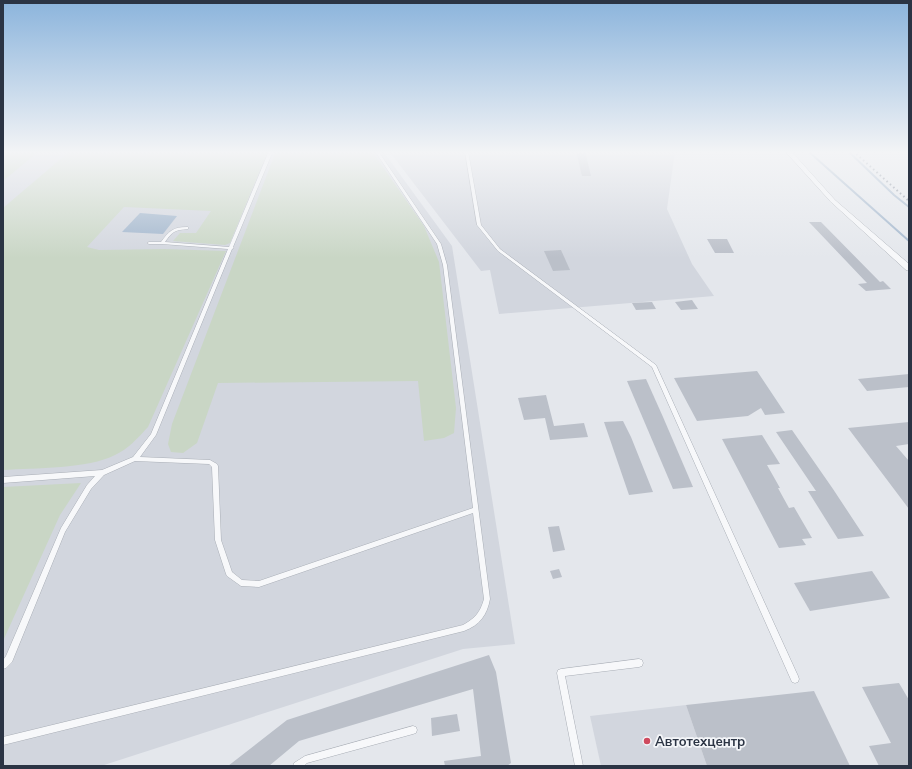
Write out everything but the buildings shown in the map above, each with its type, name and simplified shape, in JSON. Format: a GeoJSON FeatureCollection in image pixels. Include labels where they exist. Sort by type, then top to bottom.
{"type":"FeatureCollection","features":[{"type":"Feature","properties":{"kind":"street"},"geometry":{"type":"LineString","coordinates":[[820,187],[833,201],[909,268]]}},
{"type":"Feature","properties":{"kind":"lane"},"geometry":{"type":"LineString","coordinates":[[135,459],[153,435],[257,187]]}},
{"type":"Feature","properties":{"kind":"lane"},"geometry":{"type":"LineString","coordinates":[[3,741],[464,628],[474,623],[485,610],[487,599],[448,279],[443,257],[438,244],[401,187]]}},
{"type":"Feature","properties":{"kind":"lane"},"geometry":{"type":"LineString","coordinates":[[472,187],[479,225],[499,250],[654,366],[795,679]]}},
{"type":"Feature","properties":{"kind":"lane"},"geometry":{"type":"LineString","coordinates":[[162,243],[174,230],[178,228],[187,228]]}},
{"type":"Feature","properties":{"kind":"lane"},"geometry":{"type":"LineString","coordinates":[[149,243],[232,248]]}},
{"type":"Feature","properties":{"kind":"lane"},"geometry":{"type":"LineString","coordinates":[[3,480],[102,473],[135,459],[210,462],[215,466],[218,540],[229,574],[241,583],[250,584],[259,584],[475,510]]}},
{"type":"Feature","properties":{"kind":"lane"},"geometry":{"type":"LineString","coordinates":[[3,665],[9,659],[63,530],[89,487],[102,473]]}},
{"type":"Feature","properties":{"kind":"lane"},"geometry":{"type":"LineString","coordinates":[[579,766],[561,673],[639,663]]}},
{"type":"Feature","properties":{"kind":"lane"},"geometry":{"type":"LineString","coordinates":[[297,766],[305,760],[413,730]]}},
{"type":"Feature","properties":{"kind":"shaded area"},"geometry":{"type":"Polygon","coordinates":[[[3,187],[409,187],[452,246],[515,644],[463,649],[101,766],[3,766],[3,187]]]}},
{"type":"Feature","properties":{"kind":"shaded area"},"geometry":{"type":"Polygon","coordinates":[[[417,187],[670,187],[667,209],[692,264],[714,296],[499,314],[490,270],[481,271],[417,187]]]}},
{"type":"Feature","properties":{"kind":"shaded area","name":"Автотехцентр"},"geometry":{"type":"Polygon","coordinates":[[[686,705],[707,766],[601,766],[590,716],[686,705]]]}},
{"type":"Feature","properties":{"kind":"green space"},"geometry":{"type":"Polygon","coordinates":[[[28,187],[253,187],[230,243],[225,245],[173,241],[180,233],[196,233],[211,211],[124,207],[87,247],[99,250],[164,249],[226,251],[148,427],[124,450],[104,460],[61,467],[3,470],[3,208],[28,187]]]}},
{"type":"Feature","properties":{"kind":"green space"},"geometry":{"type":"Polygon","coordinates":[[[262,187],[397,187],[424,226],[439,262],[456,408],[454,433],[444,438],[424,441],[418,381],[218,383],[197,443],[183,453],[171,452],[168,444],[172,424],[262,187]]]}},
{"type":"Feature","properties":{"kind":"green space"},"geometry":{"type":"Polygon","coordinates":[[[81,483],[60,515],[3,641],[3,487],[81,483]]]}},
{"type":"Feature","properties":{"kind":"water"},"geometry":{"type":"Polygon","coordinates":[[[140,213],[177,216],[163,234],[122,232],[140,213]]]}},
{"type":"Feature","properties":{"kind":"waterway"},"geometry":{"type":"LineString","coordinates":[[848,187],[909,241]]}},
{"type":"Feature","properties":{"kind":"waterway"},"geometry":{"type":"LineString","coordinates":[[886,187],[909,207]]}},
{"type":"Feature","properties":{"kind":"railway"},"geometry":{"type":"LineString","coordinates":[[893,187],[909,201]]}},
{"type":"Feature","properties":{"kind":"place","name":"Автотехцентр"},"geometry":{"type":"Point","coordinates":[647,741]}}]}
